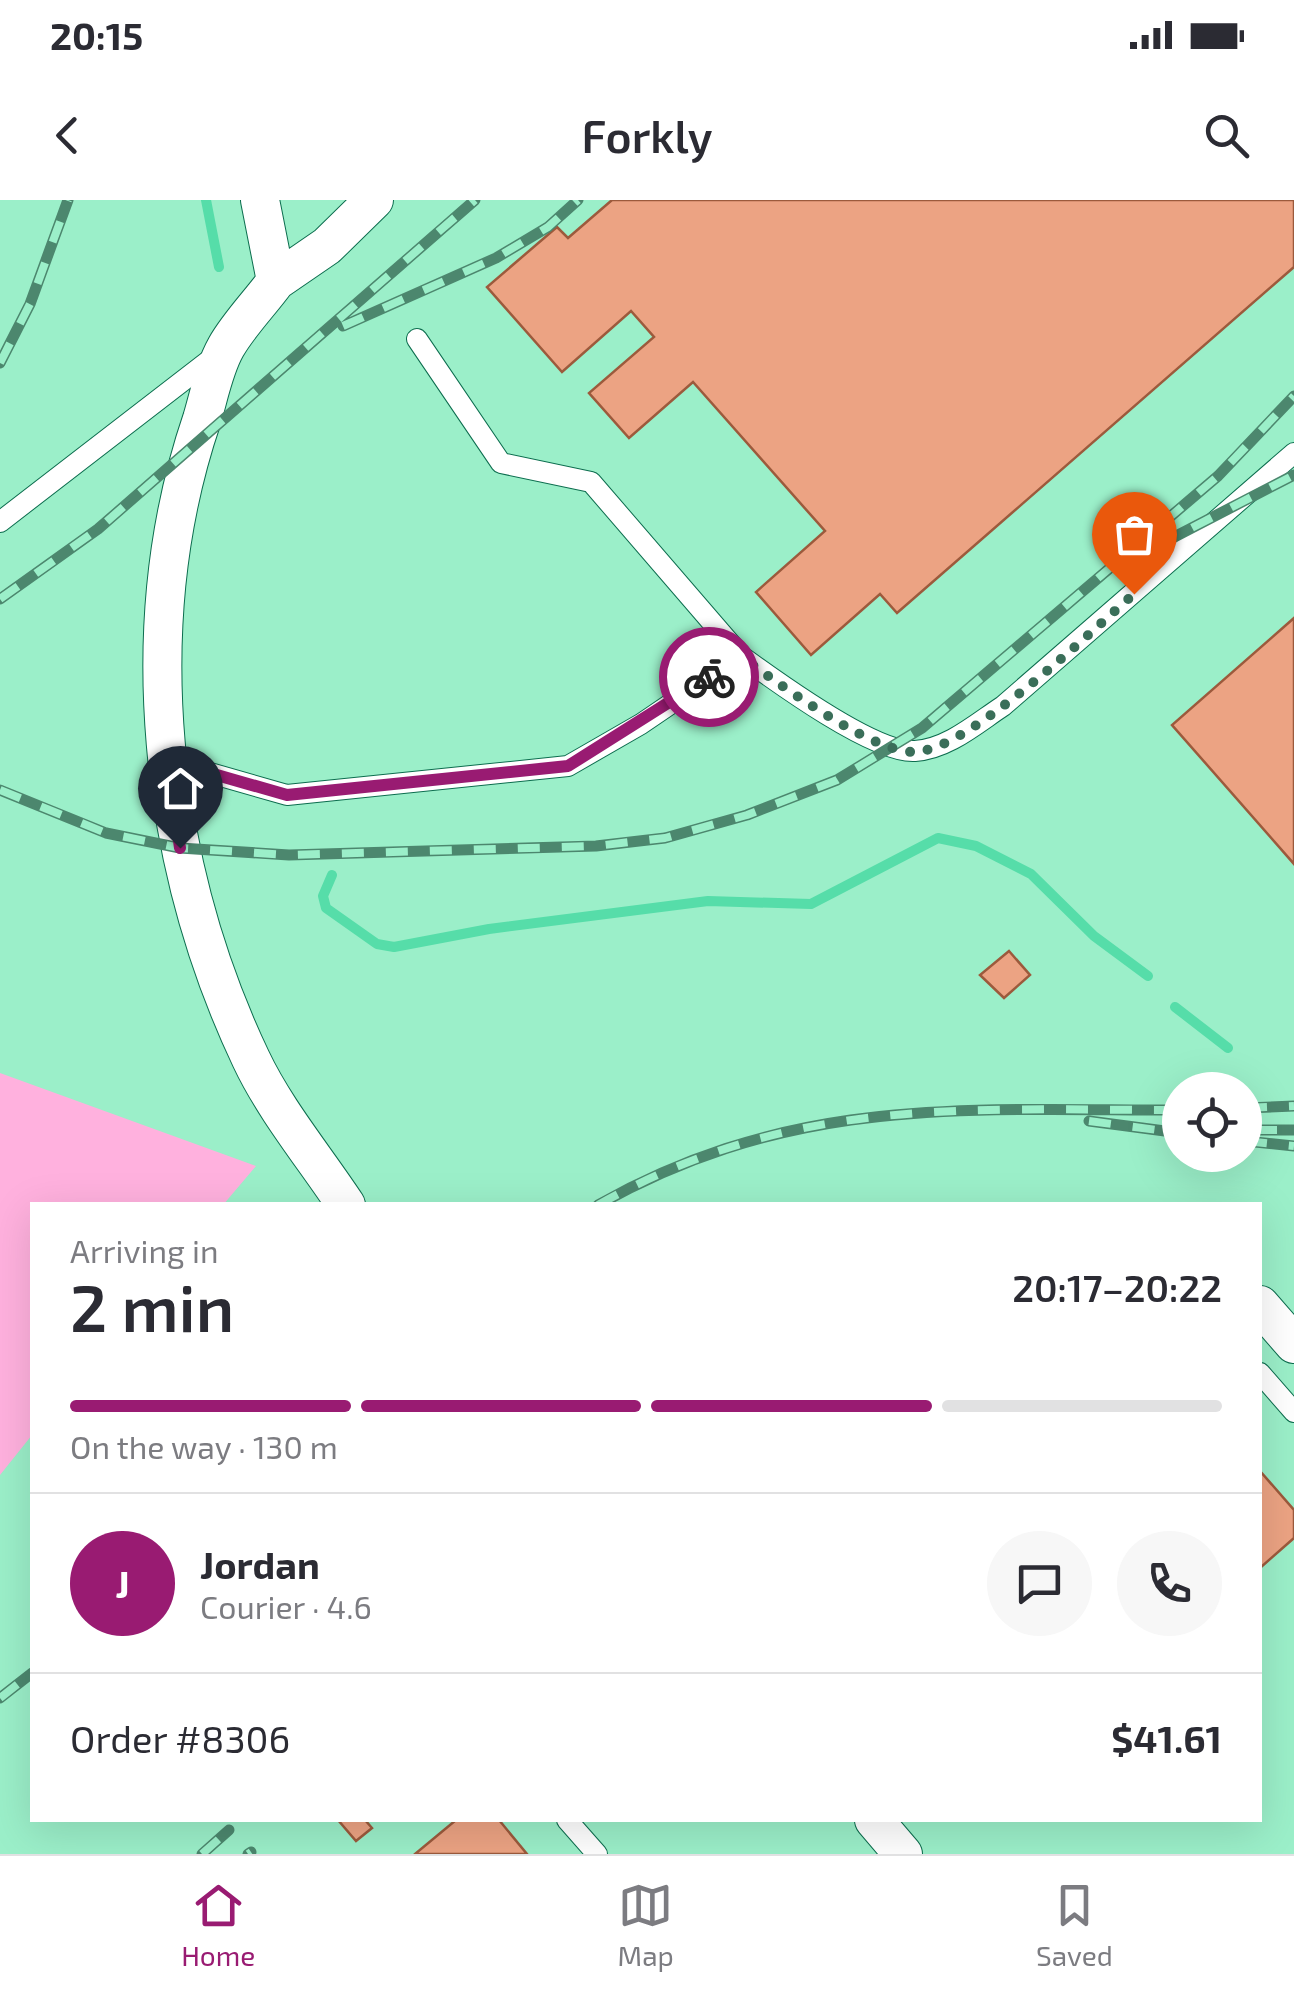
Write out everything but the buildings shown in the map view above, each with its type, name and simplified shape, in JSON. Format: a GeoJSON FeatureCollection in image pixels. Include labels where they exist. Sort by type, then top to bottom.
{"type":"FeatureCollection","features":[{"type":"Feature","properties":{"kind":"street"},"geometry":{"type":"LineString","coordinates":[[260,200],[276,281]]}},
{"type":"Feature","properties":{"kind":"street"},"geometry":{"type":"LineString","coordinates":[[344,1202],[252,1063],[216,977],[180,848],[168,761],[164,611],[174,522],[192,449],[225,349],[276,281],[327,246],[374,200]]}},
{"type":"Feature","properties":{"kind":"street"},"geometry":{"type":"LineString","coordinates":[[1262,1307],[1294,1344]]}},
{"type":"Feature","properties":{"kind":"lane"},"geometry":{"type":"LineString","coordinates":[[417,339],[500,462],[591,482],[740,656],[802,700],[866,734],[913,752],[952,740],[1003,706],[1294,452]]}},
{"type":"Feature","properties":{"kind":"lane"},"geometry":{"type":"LineString","coordinates":[[0,522],[225,349]]}},
{"type":"Feature","properties":{"kind":"lane"},"geometry":{"type":"LineString","coordinates":[[168,761],[287,795],[568,766],[641,724],[740,656]]}},
{"type":"Feature","properties":{"kind":"lane"},"geometry":{"type":"LineString","coordinates":[[1262,1376],[1294,1412]]}},
{"type":"Feature","properties":{"kind":"lane"},"geometry":{"type":"LineString","coordinates":[[570,1822],[597,1854]]}},
{"type":"Feature","properties":{"kind":"shaded area"},"geometry":{"type":"Polygon","coordinates":[[[0,1073],[256,1166],[226,1202],[30,1202],[30,1438],[0,1475],[0,1073]]]}},
{"type":"Feature","properties":{"kind":"waterway"},"geometry":{"type":"LineString","coordinates":[[206,200],[219,267]]}},
{"type":"Feature","properties":{"kind":"waterway"},"geometry":{"type":"LineString","coordinates":[[332,875],[323,896],[326,908],[377,944],[394,947],[489,929],[708,901],[811,904],[938,838],[976,846],[1031,874],[1094,936],[1148,976]]}},
{"type":"Feature","properties":{"kind":"waterway"},"geometry":{"type":"LineString","coordinates":[[1175,1007],[1228,1048]]}},
{"type":"Feature","properties":{"kind":"railway"},"geometry":{"type":"LineString","coordinates":[[0,363],[30,304],[68,200]]}},
{"type":"Feature","properties":{"kind":"railway"},"geometry":{"type":"LineString","coordinates":[[0,599],[98,529],[475,200]]}},
{"type":"Feature","properties":{"kind":"railway"},"geometry":{"type":"LineString","coordinates":[[343,326],[496,258],[548,227],[578,200]]}},
{"type":"Feature","properties":{"kind":"railway"},"geometry":{"type":"LineString","coordinates":[[0,790],[106,833],[180,848],[289,855],[596,846],[665,838],[747,815],[837,780],[922,728],[1218,476],[1294,396]]}},
{"type":"Feature","properties":{"kind":"railway"},"geometry":{"type":"LineString","coordinates":[[1153,548],[1294,475]]}},
{"type":"Feature","properties":{"kind":"railway"},"geometry":{"type":"LineString","coordinates":[[1262,1107],[1294,1106]]}},
{"type":"Feature","properties":{"kind":"railway"},"geometry":{"type":"LineString","coordinates":[[604,1202],[670,1169],[741,1144],[811,1127],[953,1111],[1162,1110]]}},
{"type":"Feature","properties":{"kind":"railway"},"geometry":{"type":"LineString","coordinates":[[1089,1121],[1162,1131]]}},
{"type":"Feature","properties":{"kind":"railway"},"geometry":{"type":"LineString","coordinates":[[1262,1130],[1294,1130]]}},
{"type":"Feature","properties":{"kind":"railway"},"geometry":{"type":"LineString","coordinates":[[1262,1143],[1294,1146]]}},
{"type":"Feature","properties":{"kind":"railway"},"geometry":{"type":"LineString","coordinates":[[0,1698],[30,1675]]}},
{"type":"Feature","properties":{"kind":"railway"},"geometry":{"type":"LineString","coordinates":[[202,1854],[229,1830]]}},
{"type":"Feature","properties":{"kind":"way so far"},"geometry":{"type":"LineString","coordinates":[[709,677],[740,656],[802,700],[852,729],[907,751],[920,751],[952,740],[1003,706],[1134,594]]}},
{"type":"Feature","properties":{"kind":"route"},"geometry":{"type":"LineString","coordinates":[[180,848],[168,761],[287,795],[568,766],[641,724],[709,677]]}}]}
